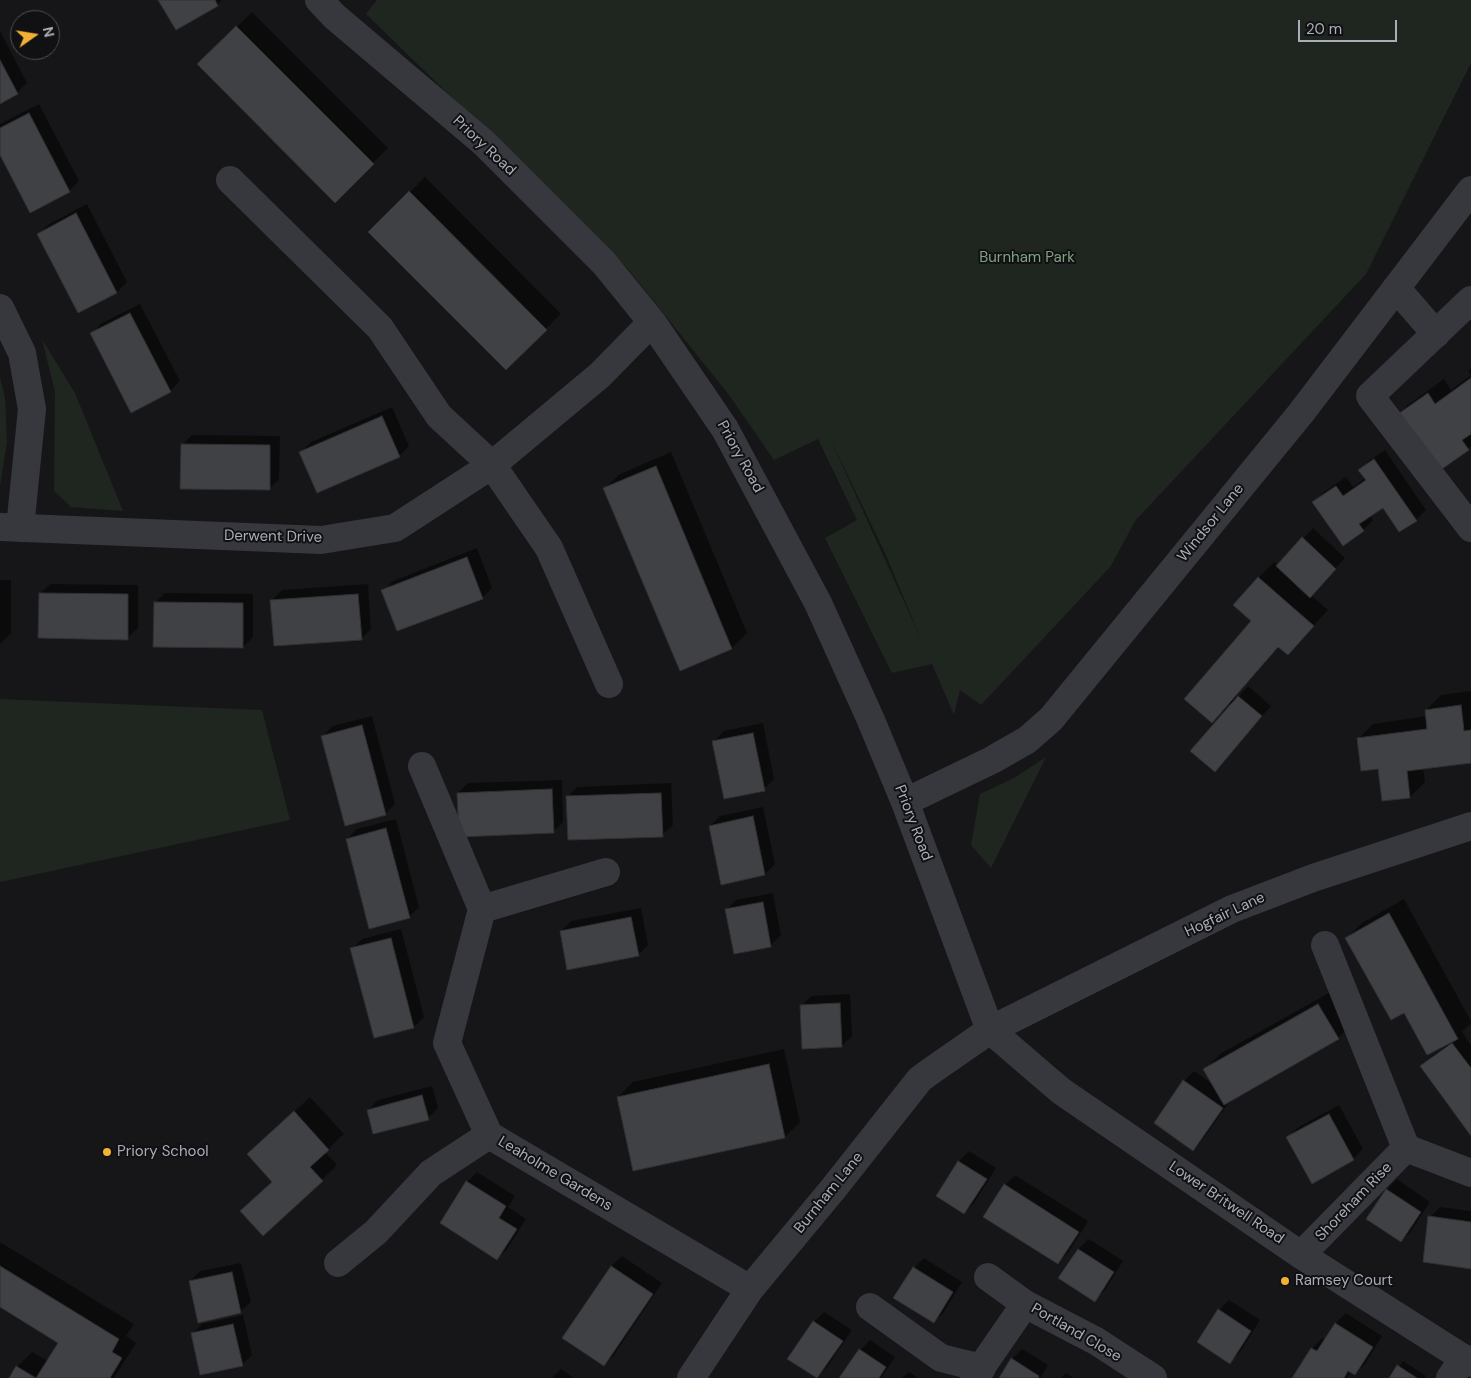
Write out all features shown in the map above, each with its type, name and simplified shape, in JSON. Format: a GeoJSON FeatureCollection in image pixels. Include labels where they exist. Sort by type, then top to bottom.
{"type":"FeatureCollection","features":[{"type":"Feature","properties":{"kind":"street","name":"Priory Road"},"geometry":{"type":"LineString","coordinates":[[319,0],[334,16],[484,143],[604,264],[652,322],[725,429],[818,603],[870,718],[906,802],[990,1030]]}},
{"type":"Feature","properties":{"kind":"street"},"geometry":{"type":"LineString","coordinates":[[230,180],[380,328],[439,416],[492,465],[549,548],[609,684]]}},
{"type":"Feature","properties":{"kind":"street","name":"Windsor Lane"},"geometry":{"type":"LineString","coordinates":[[906,802],[992,760],[1020,744],[1051,719],[1301,412],[1471,190]]}},
{"type":"Feature","properties":{"kind":"street"},"geometry":{"type":"LineString","coordinates":[[1396,288],[1436,334]]}},
{"type":"Feature","properties":{"kind":"street"},"geometry":{"type":"LineString","coordinates":[[1471,300],[1370,396],[1471,528]]}},
{"type":"Feature","properties":{"kind":"street"},"geometry":{"type":"LineString","coordinates":[[0,308],[22,353],[32,409],[10,528]]}},
{"type":"Feature","properties":{"kind":"street","name":"Derwent Drive"},"geometry":{"type":"LineString","coordinates":[[10,528],[321,540],[395,528],[492,465],[600,375],[652,322]]}},
{"type":"Feature","properties":{"kind":"street"},"geometry":{"type":"LineString","coordinates":[[422,766],[482,909],[606,872]]}},
{"type":"Feature","properties":{"kind":"street","name":"Hogfair Lane"},"geometry":{"type":"LineString","coordinates":[[990,1030],[1240,906],[1313,878],[1471,826]]}},
{"type":"Feature","properties":{"kind":"street","name":"Leaholme Gardens"},"geometry":{"type":"LineString","coordinates":[[482,909],[447,1043],[490,1136],[750,1289]]}},
{"type":"Feature","properties":{"kind":"street"},"geometry":{"type":"LineString","coordinates":[[1325,945],[1406,1148],[1471,1173]]}},
{"type":"Feature","properties":{"kind":"street","name":"Lower Britwell Road"},"geometry":{"type":"LineString","coordinates":[[990,1030],[1061,1091],[1462,1366]]}},
{"type":"Feature","properties":{"kind":"street","name":"Burnham Lane"},"geometry":{"type":"LineString","coordinates":[[691,1378],[750,1289],[833,1189],[920,1079],[990,1030]]}},
{"type":"Feature","properties":{"kind":"street"},"geometry":{"type":"LineString","coordinates":[[338,1263],[376,1232],[431,1172],[490,1136]]}},
{"type":"Feature","properties":{"kind":"street","name":"Shoreham Rise"},"geometry":{"type":"LineString","coordinates":[[1301,1255],[1406,1148]]}},
{"type":"Feature","properties":{"kind":"street","name":"Portland Close"},"geometry":{"type":"LineString","coordinates":[[988,1277],[1025,1304],[1096,1342],[1153,1378]]}},
{"type":"Feature","properties":{"kind":"street","name":"Portland Close"},"geometry":{"type":"LineString","coordinates":[[870,1307],[941,1358],[978,1373],[1025,1304]]}},
{"type":"Feature","properties":{"kind":"green space","name":"Burnham Park"},"geometry":{"type":"Polygon","coordinates":[[[377,0],[1471,0],[1471,63],[1366,274],[1135,521],[1111,566],[981,705],[960,690],[954,715],[932,664],[892,673],[825,538],[857,520],[818,439],[774,460],[729,395],[627,268],[366,14],[377,0]],[[829,436],[921,639],[885,553],[829,436]]]}},
{"type":"Feature","properties":{"kind":"green space"},"geometry":{"type":"Polygon","coordinates":[[[42,339],[75,393],[123,511],[71,507],[54,491],[55,392],[42,339]]]}},
{"type":"Feature","properties":{"kind":"green space"},"geometry":{"type":"Polygon","coordinates":[[[0,377],[5,398],[7,441],[0,487],[0,377]]]}},
{"type":"Feature","properties":{"kind":"green space"},"geometry":{"type":"Polygon","coordinates":[[[0,699],[262,710],[290,820],[0,882],[0,699]]]}},
{"type":"Feature","properties":{"kind":"green space"},"geometry":{"type":"Polygon","coordinates":[[[1046,757],[991,868],[971,845],[980,794],[1014,778],[1046,757]]]}},
{"type":"Feature","properties":{"kind":"building"},"geometry":{"type":"Polygon","coordinates":[[[158,0],[215,0],[218,6],[176,30],[158,0]]]}},
{"type":"Feature","properties":{"kind":"building"},"geometry":{"type":"Polygon","coordinates":[[[236,26],[374,164],[335,203],[197,64],[236,26]]]}},
{"type":"Feature","properties":{"kind":"building"},"geometry":{"type":"Polygon","coordinates":[[[0,60],[18,94],[0,104],[0,60]]]}},
{"type":"Feature","properties":{"kind":"building"},"geometry":{"type":"Polygon","coordinates":[[[29,113],[70,192],[30,213],[0,155],[0,128],[29,113]]]}},
{"type":"Feature","properties":{"kind":"building"},"geometry":{"type":"Polygon","coordinates":[[[409,191],[547,330],[506,370],[368,232],[409,191]]]}},
{"type":"Feature","properties":{"kind":"building"},"geometry":{"type":"Polygon","coordinates":[[[76,213],[117,293],[78,313],[37,234],[76,213]]]}},
{"type":"Feature","properties":{"kind":"building"},"geometry":{"type":"Polygon","coordinates":[[[130,313],[171,392],[131,413],[90,333],[130,313]]]}},
{"type":"Feature","properties":{"kind":"building"},"geometry":{"type":"Polygon","coordinates":[[[1471,378],[1471,434],[1462,440],[1469,450],[1432,476],[1391,419],[1428,393],[1435,404],[1471,378]]]}},
{"type":"Feature","properties":{"kind":"building"},"geometry":{"type":"Polygon","coordinates":[[[382,416],[400,457],[317,493],[299,452],[382,416]]]}},
{"type":"Feature","properties":{"kind":"building"},"geometry":{"type":"Polygon","coordinates":[[[181,444],[270,445],[270,490],[180,489],[181,444]]]}},
{"type":"Feature","properties":{"kind":"building"},"geometry":{"type":"Polygon","coordinates":[[[1374,459],[1417,521],[1399,532],[1383,508],[1359,524],[1364,531],[1343,546],[1312,502],[1336,486],[1343,496],[1366,480],[1358,470],[1374,459]]]}},
{"type":"Feature","properties":{"kind":"building"},"geometry":{"type":"Polygon","coordinates":[[[656,466],[732,649],[680,671],[603,488],[656,466]]]}},
{"type":"Feature","properties":{"kind":"building"},"geometry":{"type":"Polygon","coordinates":[[[1302,537],[1336,569],[1310,598],[1276,566],[1302,537]]]}},
{"type":"Feature","properties":{"kind":"building"},"geometry":{"type":"Polygon","coordinates":[[[467,557],[483,599],[397,631],[381,590],[467,557]]]}},
{"type":"Feature","properties":{"kind":"building"},"geometry":{"type":"Polygon","coordinates":[[[1258,577],[1314,626],[1288,655],[1278,647],[1212,723],[1184,699],[1251,621],[1233,605],[1258,577]]]}},
{"type":"Feature","properties":{"kind":"building"},"geometry":{"type":"Polygon","coordinates":[[[39,593],[128,594],[128,640],[38,638],[39,593]]]}},
{"type":"Feature","properties":{"kind":"building"},"geometry":{"type":"Polygon","coordinates":[[[358,594],[362,640],[274,646],[270,600],[358,594]]]}},
{"type":"Feature","properties":{"kind":"building"},"geometry":{"type":"Polygon","coordinates":[[[154,602],[243,603],[243,648],[153,647],[154,602]]]}},
{"type":"Feature","properties":{"kind":"building"},"geometry":{"type":"Polygon","coordinates":[[[1238,696],[1262,716],[1215,772],[1190,751],[1238,696]]]}},
{"type":"Feature","properties":{"kind":"building"},"geometry":{"type":"Polygon","coordinates":[[[1461,705],[1464,731],[1471,730],[1471,763],[1407,771],[1410,798],[1382,801],[1378,769],[1361,771],[1357,738],[1427,729],[1425,710],[1461,705]]]}},
{"type":"Feature","properties":{"kind":"building"},"geometry":{"type":"Polygon","coordinates":[[[362,725],[386,815],[345,826],[321,736],[362,725]]]}},
{"type":"Feature","properties":{"kind":"building"},"geometry":{"type":"Polygon","coordinates":[[[753,733],[765,791],[724,799],[712,741],[753,733]]]}},
{"type":"Feature","properties":{"kind":"building"},"geometry":{"type":"Polygon","coordinates":[[[552,789],[554,833],[459,837],[457,793],[552,789]]]}},
{"type":"Feature","properties":{"kind":"building"},"geometry":{"type":"Polygon","coordinates":[[[661,793],[663,837],[568,840],[566,796],[661,793]]]}},
{"type":"Feature","properties":{"kind":"building"},"geometry":{"type":"Polygon","coordinates":[[[753,816],[765,875],[721,885],[709,826],[753,816]]]}},
{"type":"Feature","properties":{"kind":"building"},"geometry":{"type":"Polygon","coordinates":[[[386,828],[410,918],[369,929],[346,839],[386,828]]]}},
{"type":"Feature","properties":{"kind":"building"},"geometry":{"type":"Polygon","coordinates":[[[763,902],[771,947],[734,954],[725,909],[763,902]]]}},
{"type":"Feature","properties":{"kind":"building"},"geometry":{"type":"Polygon","coordinates":[[[1389,913],[1458,1039],[1427,1055],[1404,1013],[1391,1020],[1345,938],[1389,913]]]}},
{"type":"Feature","properties":{"kind":"building"},"geometry":{"type":"Polygon","coordinates":[[[631,917],[639,956],[567,970],[560,931],[631,917]]]}},
{"type":"Feature","properties":{"kind":"building"},"geometry":{"type":"Polygon","coordinates":[[[391,938],[414,1028],[374,1038],[350,948],[391,938]]]}},
{"type":"Feature","properties":{"kind":"building"},"geometry":{"type":"Polygon","coordinates":[[[840,1003],[842,1047],[802,1049],[800,1005],[840,1003]]]}},
{"type":"Feature","properties":{"kind":"building"},"geometry":{"type":"Polygon","coordinates":[[[1318,1004],[1339,1039],[1224,1105],[1203,1069],[1318,1004]]]}},
{"type":"Feature","properties":{"kind":"building"},"geometry":{"type":"Polygon","coordinates":[[[1452,1043],[1471,1068],[1471,1136],[1420,1066],[1452,1043]]]}},
{"type":"Feature","properties":{"kind":"building"},"geometry":{"type":"Polygon","coordinates":[[[769,1064],[785,1138],[633,1171],[617,1097],[769,1064]]]}},
{"type":"Feature","properties":{"kind":"building"},"geometry":{"type":"Polygon","coordinates":[[[1183,1080],[1223,1108],[1193,1151],[1154,1123],[1183,1080]]]}},
{"type":"Feature","properties":{"kind":"building"},"geometry":{"type":"Polygon","coordinates":[[[422,1095],[429,1120],[373,1134],[367,1110],[422,1095]]]}},
{"type":"Feature","properties":{"kind":"building"},"geometry":{"type":"Polygon","coordinates":[[[294,1111],[329,1150],[310,1167],[323,1181],[263,1236],[240,1211],[272,1182],[247,1154],[294,1111]]]}},
{"type":"Feature","properties":{"kind":"building"},"geometry":{"type":"Polygon","coordinates":[[[1329,1114],[1354,1160],[1312,1184],[1286,1137],[1329,1114]]]}},
{"type":"Feature","properties":{"kind":"building"},"geometry":{"type":"Polygon","coordinates":[[[958,1161],[987,1179],[964,1214],[936,1196],[958,1161]]]}},
{"type":"Feature","properties":{"kind":"building"},"geometry":{"type":"Polygon","coordinates":[[[466,1181],[506,1206],[499,1218],[517,1229],[497,1260],[440,1223],[466,1181]]]}},
{"type":"Feature","properties":{"kind":"building"},"geometry":{"type":"Polygon","coordinates":[[[1004,1184],[1079,1232],[1058,1264],[983,1217],[1004,1184]]]}},
{"type":"Feature","properties":{"kind":"building"},"geometry":{"type":"Polygon","coordinates":[[[1386,1189],[1421,1212],[1401,1242],[1366,1219],[1386,1189]]]}},
{"type":"Feature","properties":{"kind":"building"},"geometry":{"type":"Polygon","coordinates":[[[1428,1216],[1471,1222],[1471,1269],[1423,1262],[1428,1216]]]}},
{"type":"Feature","properties":{"kind":"building"},"geometry":{"type":"Polygon","coordinates":[[[1078,1249],[1114,1272],[1095,1302],[1058,1278],[1078,1249]]]}},
{"type":"Feature","properties":{"kind":"building"},"geometry":{"type":"Polygon","coordinates":[[[0,1266],[119,1339],[112,1352],[122,1358],[110,1378],[36,1378],[58,1343],[0,1307],[0,1266]]]}},
{"type":"Feature","properties":{"kind":"building"},"geometry":{"type":"Polygon","coordinates":[[[611,1266],[653,1294],[604,1366],[562,1338],[611,1266]]]}},
{"type":"Feature","properties":{"kind":"building"},"geometry":{"type":"Polygon","coordinates":[[[913,1267],[953,1292],[934,1323],[893,1298],[913,1267]]]}},
{"type":"Feature","properties":{"kind":"building"},"geometry":{"type":"Polygon","coordinates":[[[232,1272],[241,1313],[198,1323],[189,1281],[232,1272]]]}},
{"type":"Feature","properties":{"kind":"building"},"geometry":{"type":"Polygon","coordinates":[[[1218,1309],[1251,1331],[1230,1364],[1197,1342],[1218,1309]]]}},
{"type":"Feature","properties":{"kind":"building"},"geometry":{"type":"Polygon","coordinates":[[[813,1321],[843,1341],[817,1378],[787,1359],[813,1321]]]}},
{"type":"Feature","properties":{"kind":"building"},"geometry":{"type":"Polygon","coordinates":[[[1335,1323],[1373,1347],[1355,1375],[1348,1371],[1344,1378],[1292,1378],[1311,1348],[1317,1351],[1335,1323]]]}},
{"type":"Feature","properties":{"kind":"building"},"geometry":{"type":"Polygon","coordinates":[[[233,1324],[243,1366],[200,1375],[191,1333],[233,1324]]]}},
{"type":"Feature","properties":{"kind":"building"},"geometry":{"type":"Polygon","coordinates":[[[859,1349],[886,1367],[879,1378],[839,1378],[859,1349]]]}},
{"type":"Feature","properties":{"kind":"building"},"geometry":{"type":"Polygon","coordinates":[[[1011,1358],[1039,1376],[1038,1378],[999,1378],[1011,1358]]]}},
{"type":"Feature","properties":{"kind":"building"},"geometry":{"type":"Polygon","coordinates":[[[1397,1365],[1417,1378],[1389,1378],[1397,1365]]]}},
{"type":"Feature","properties":{"kind":"building"},"geometry":{"type":"Polygon","coordinates":[[[16,1366],[36,1378],[9,1378],[16,1366]]]}},
{"type":"Feature","properties":{"kind":"place","name":"Priory School"},"geometry":{"type":"Point","coordinates":[107,1152]}},
{"type":"Feature","properties":{"kind":"place","name":"Ramsey Court"},"geometry":{"type":"Point","coordinates":[1285,1281]}}]}
